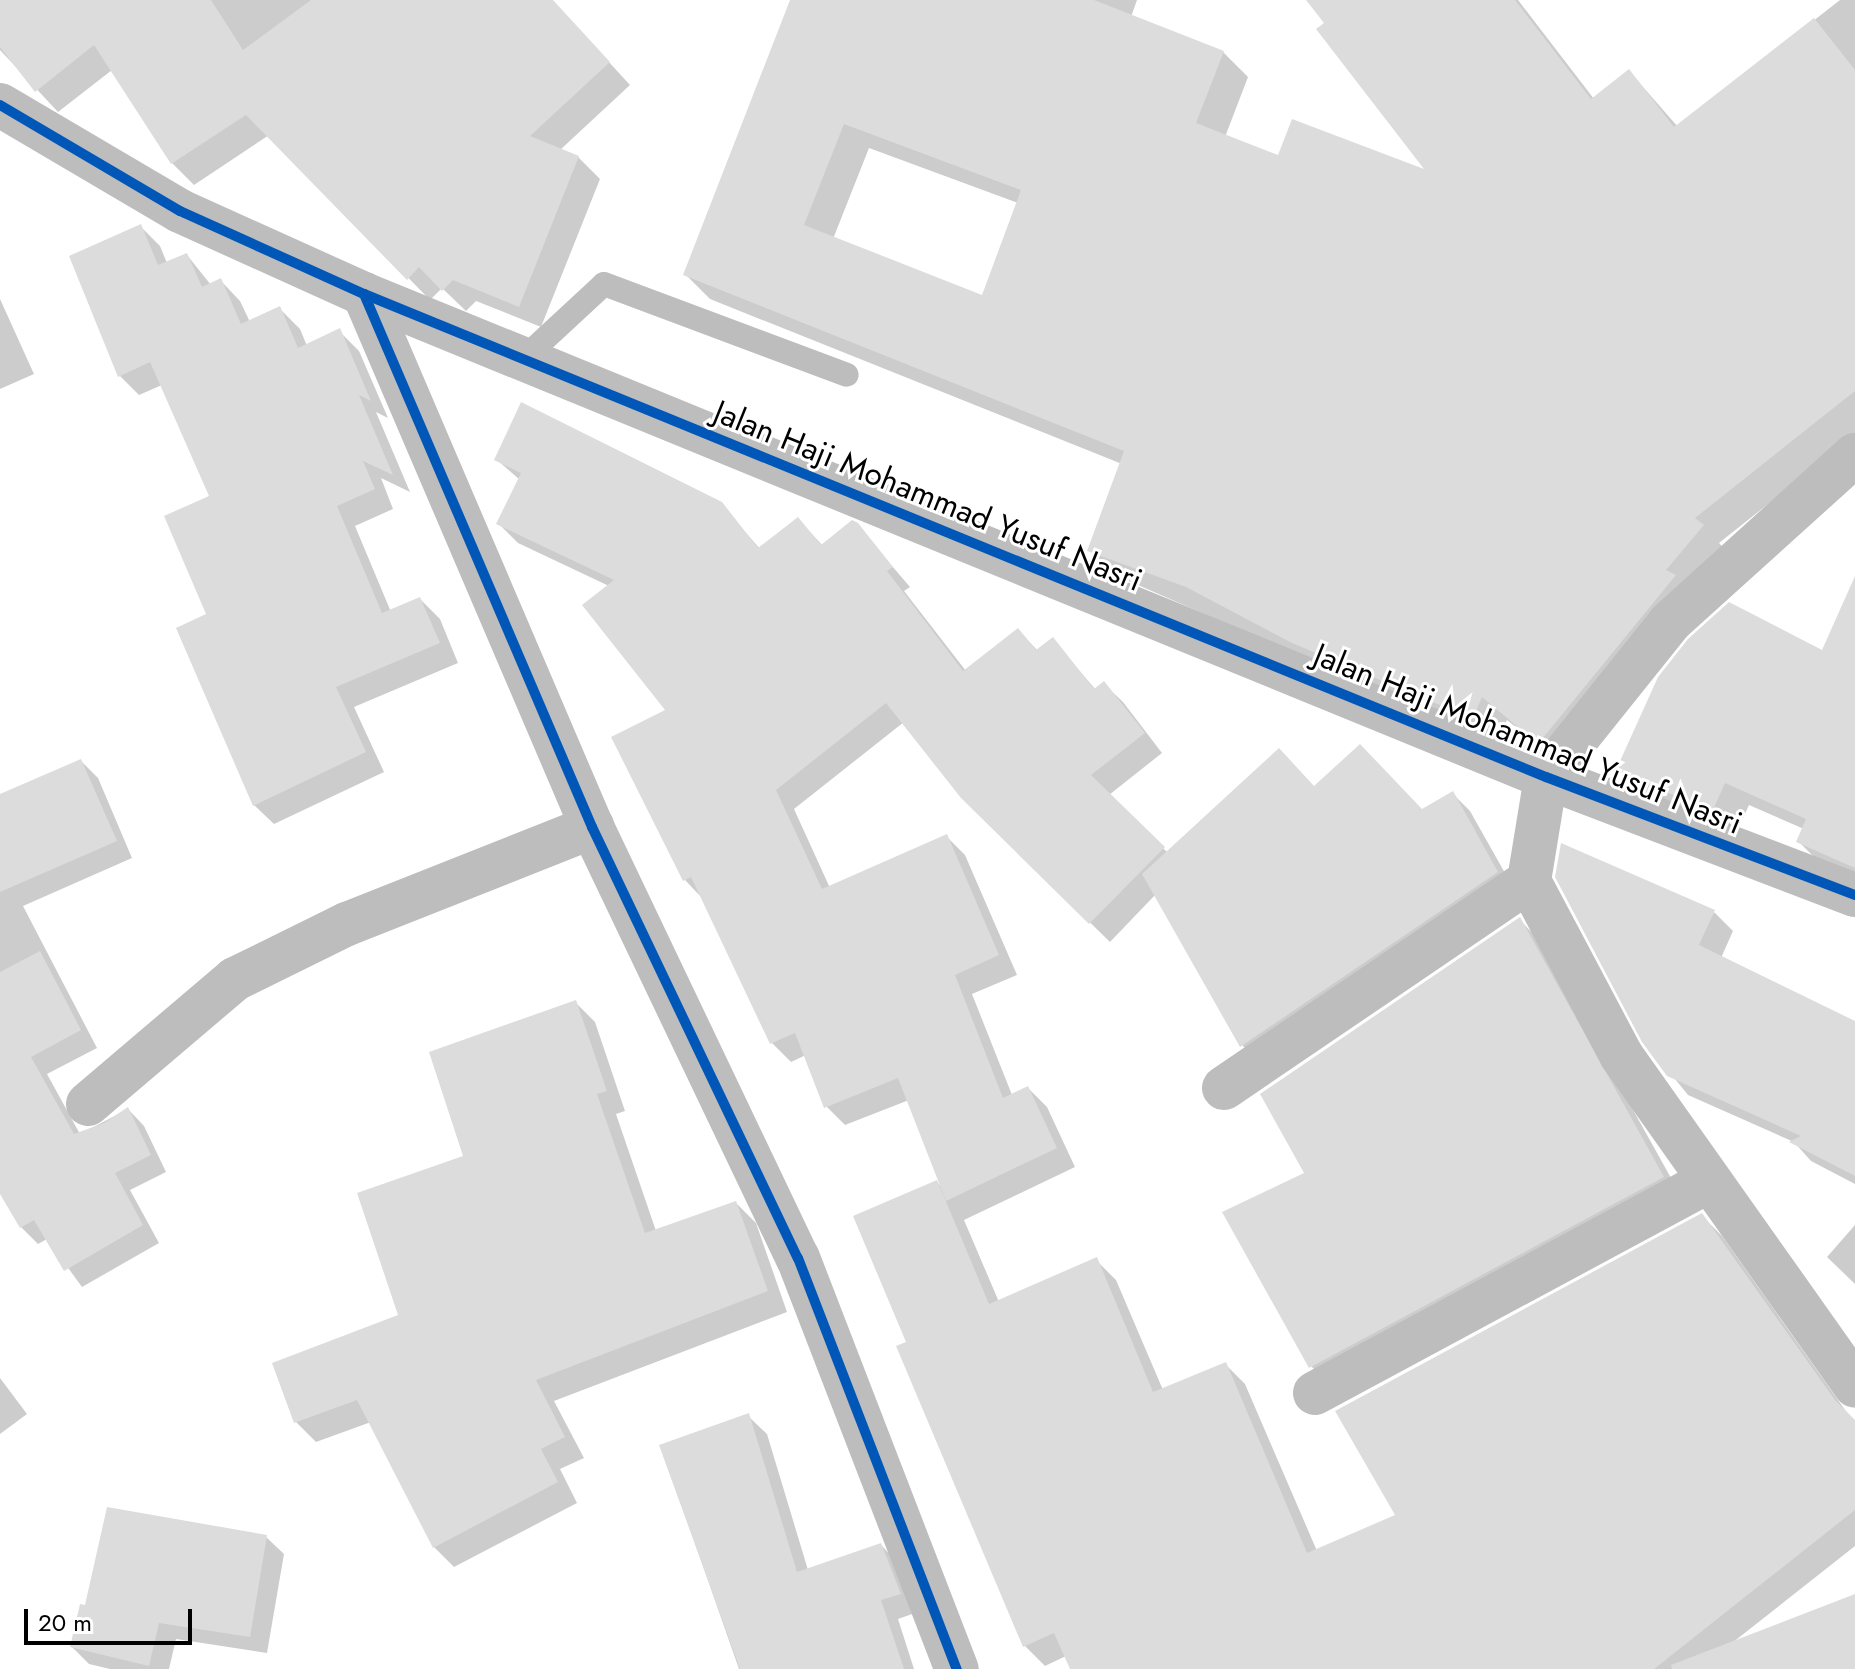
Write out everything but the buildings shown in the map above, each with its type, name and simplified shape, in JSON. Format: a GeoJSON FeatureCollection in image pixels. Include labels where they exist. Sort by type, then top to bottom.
{"type":"FeatureCollection","features":[{"type":"Feature","properties":{"kind":"street","name":"Jalan Haji Mohammad Yusuf Nasri"},"geometry":{"type":"LineString","coordinates":[[0,105],[180,211],[364,294],[1546,777],[1855,895]]}},
{"type":"Feature","properties":{"kind":"street"},"geometry":{"type":"LineString","coordinates":[[364,294],[592,827],[798,1258],[957,1669]]}},
{"type":"Feature","properties":{"kind":"street"},"geometry":{"type":"LineString","coordinates":[[1855,455],[1670,622],[1546,777],[1529,881],[1621,1055],[1855,1386]]}},
{"type":"Feature","properties":{"kind":"street"},"geometry":{"type":"LineString","coordinates":[[88,1104],[235,979],[347,924],[592,827]]}},
{"type":"Feature","properties":{"kind":"street"},"geometry":{"type":"LineString","coordinates":[[1224,1088],[1529,881]]}},
{"type":"Feature","properties":{"kind":"street"},"geometry":{"type":"LineString","coordinates":[[1315,1393],[1709,1181]]}},
{"type":"Feature","properties":{"kind":"lane"},"geometry":{"type":"LineString","coordinates":[[523,359],[604,284],[847,375]]}},
{"type":"Feature","properties":{"kind":"cycle path"},"geometry":{"type":"LineString","coordinates":[[0,105],[180,211],[364,294],[1546,777],[1855,895]]}},
{"type":"Feature","properties":{"kind":"cycle path"},"geometry":{"type":"LineString","coordinates":[[364,294],[592,827],[798,1258],[957,1669]]}}]}
